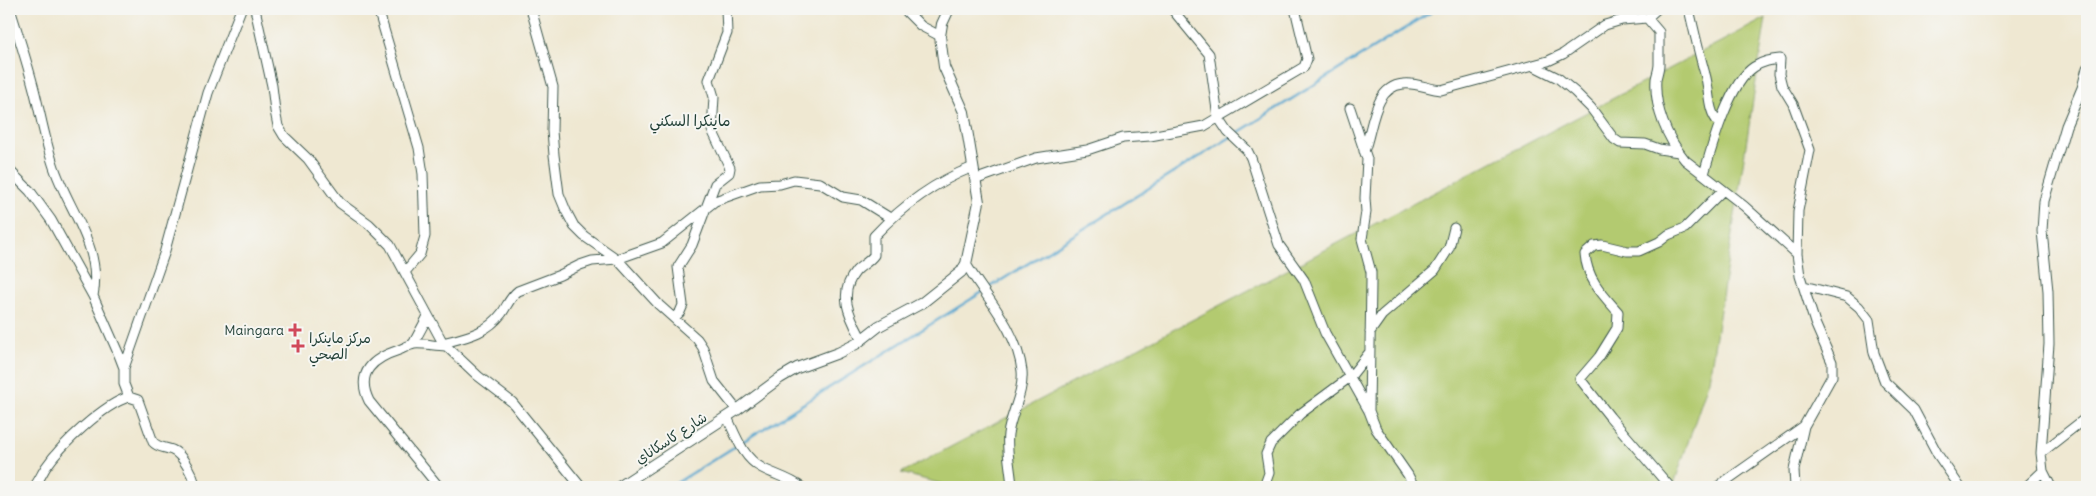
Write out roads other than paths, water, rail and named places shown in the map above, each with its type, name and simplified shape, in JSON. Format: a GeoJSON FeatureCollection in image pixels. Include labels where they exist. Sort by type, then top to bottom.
{"type":"FeatureCollection","features":[{"type":"Feature","properties":{"kind":"street"},"geometry":{"type":"LineString","coordinates":[[10,9],[33,84],[53,164],[65,197],[91,246],[96,283],[93,296]]}},
{"type":"Feature","properties":{"kind":"street"},"geometry":{"type":"LineString","coordinates":[[129,397],[124,384],[124,368],[164,254],[208,93],[241,9]]}},
{"type":"Feature","properties":{"kind":"street"},"geometry":{"type":"LineString","coordinates":[[254,9],[266,54],[278,126],[284,136],[300,149],[340,203],[369,224],[390,245],[444,345],[478,376],[512,402],[581,487]]}},
{"type":"Feature","properties":{"kind":"street"},"geometry":{"type":"LineString","coordinates":[[378,9],[419,148],[423,174],[425,236],[420,254],[405,272]]}},
{"type":"Feature","properties":{"kind":"street"},"geometry":{"type":"LineString","coordinates":[[531,9],[554,87],[552,132],[559,194],[574,226],[584,236],[618,259],[674,318],[697,339],[703,348],[714,381],[737,410]]}},
{"type":"Feature","properties":{"kind":"street"},"geometry":{"type":"LineString","coordinates":[[674,318],[680,312],[682,306],[678,267],[692,245],[715,184],[729,173],[730,168],[712,130],[714,97],[709,80],[727,33],[726,9]]}},
{"type":"Feature","properties":{"kind":"street"},"geometry":{"type":"LineString","coordinates":[[904,9],[921,26],[940,36]]}},
{"type":"Feature","properties":{"kind":"street"},"geometry":{"type":"LineString","coordinates":[[948,9],[940,36],[944,67],[964,112],[973,167],[977,179],[979,202],[966,264],[980,288],[1006,323],[1022,370],[1022,384],[1008,437],[1012,487]]}},
{"type":"Feature","properties":{"kind":"street"},"geometry":{"type":"LineString","coordinates":[[1172,9],[1209,54],[1218,117],[1231,136],[1247,150],[1252,158],[1280,245],[1304,280],[1325,333],[1369,411],[1379,433],[1414,487]]}},
{"type":"Feature","properties":{"kind":"street"},"geometry":{"type":"LineString","coordinates":[[977,179],[1036,158],[1087,150],[1123,138],[1158,135],[1204,126],[1304,67],[1307,59],[1296,14],[1298,9]]}},
{"type":"Feature","properties":{"kind":"street"},"geometry":{"type":"LineString","coordinates":[[1364,151],[1377,107],[1384,94],[1393,87],[1411,84],[1428,89],[1442,90],[1534,66],[1563,54],[1605,25],[1622,20],[1647,18],[1657,9]]}},
{"type":"Feature","properties":{"kind":"street"},"geometry":{"type":"LineString","coordinates":[[1689,9],[1712,112],[1719,123]]}},
{"type":"Feature","properties":{"kind":"street"},"geometry":{"type":"LineString","coordinates":[[1647,18],[1660,32],[1659,64],[1656,79],[1658,99],[1662,121],[1679,152],[1685,160],[1744,206],[1797,254]]}},
{"type":"Feature","properties":{"kind":"street"},"geometry":{"type":"LineString","coordinates":[[1704,174],[1719,123],[1740,82],[1752,68],[1765,61],[1780,59],[1779,74],[1782,86],[1800,119],[1810,150],[1798,211],[1797,254],[1815,323],[1832,362],[1832,376],[1804,426],[1794,470],[1795,487]]}},
{"type":"Feature","properties":{"kind":"street"},"geometry":{"type":"LineString","coordinates":[[1534,66],[1558,78],[1575,92],[1591,108],[1614,139],[1620,143],[1645,144],[1659,149],[1679,152]]}},
{"type":"Feature","properties":{"kind":"street"},"geometry":{"type":"LineString","coordinates":[[2051,487],[2043,471],[2041,453],[2049,344],[2048,291],[2042,231],[2044,201],[2066,126],[2082,88],[2087,68]]}},
{"type":"Feature","properties":{"kind":"street"},"geometry":{"type":"LineString","coordinates":[[1350,108],[1368,165],[1362,239],[1371,272],[1369,411]]}},
{"type":"Feature","properties":{"kind":"street"},"geometry":{"type":"LineString","coordinates":[[861,338],[846,308],[846,296],[855,273],[874,255],[874,236],[890,218],[927,190],[973,167]]}},
{"type":"Feature","properties":{"kind":"street"},"geometry":{"type":"LineString","coordinates":[[9,170],[41,204],[93,296],[124,368]]}},
{"type":"Feature","properties":{"kind":"street"},"geometry":{"type":"LineString","coordinates":[[439,487],[369,401],[364,392],[364,380],[369,367],[375,360],[413,344],[444,345],[476,335],[495,322],[513,295],[518,291],[592,261],[618,259],[670,238],[715,201],[760,185],[803,181],[820,182],[843,197],[861,200],[890,218]]}},
{"type":"Feature","properties":{"kind":"street"},"geometry":{"type":"LineString","coordinates":[[1670,487],[1580,379],[1598,357],[1617,328],[1618,312],[1596,286],[1586,268],[1585,254],[1594,246],[1602,245],[1628,251],[1639,251],[1659,242],[1668,235],[1685,228],[1723,190]]}},
{"type":"Feature","properties":{"kind":"street"},"geometry":{"type":"LineString","coordinates":[[1370,333],[1382,314],[1435,270],[1449,248],[1454,228]]}},
{"type":"Feature","properties":{"kind":"street","name":"شارع كاسكاناي"},"geometry":{"type":"LineString","coordinates":[[619,487],[727,417],[788,372],[838,353],[879,326],[922,304],[961,272],[966,264]]}},
{"type":"Feature","properties":{"kind":"street"},"geometry":{"type":"LineString","coordinates":[[1804,286],[1847,297],[1870,320],[1874,353],[1885,382],[1914,410],[1938,455],[1960,487]]}},
{"type":"Feature","properties":{"kind":"street"},"geometry":{"type":"LineString","coordinates":[[413,344],[428,316]]}},
{"type":"Feature","properties":{"kind":"street"},"geometry":{"type":"LineString","coordinates":[[1264,487],[1269,473],[1266,454],[1271,443],[1300,414],[1350,377],[1369,353]]}},
{"type":"Feature","properties":{"kind":"street"},"geometry":{"type":"LineString","coordinates":[[34,487],[46,466],[96,416],[118,400],[129,397],[138,400],[155,445],[174,450],[189,470],[196,487]]}},
{"type":"Feature","properties":{"kind":"street"},"geometry":{"type":"LineString","coordinates":[[727,417],[745,454],[753,463],[793,481],[801,487]]}},
{"type":"Feature","properties":{"kind":"street"},"geometry":{"type":"LineString","coordinates":[[2041,453],[2087,417]]}},
{"type":"Feature","properties":{"kind":"street"},"geometry":{"type":"LineString","coordinates":[[1717,487],[1804,426]]}},
{"type":"Feature","properties":{"kind":"street"},"geometry":{"type":"LineString","coordinates":[[2026,487],[2043,471]]}},
{"type":"Feature","properties":{"kind":"waterway"},"geometry":{"type":"LineString","coordinates":[[670,487],[1436,9]]}},
{"type":"Feature","properties":{"kind":"place","name":"Maingara"},"geometry":{"type":"Point","coordinates":[295,330]}},
{"type":"Feature","properties":{"kind":"place","name":"مركز ماينكرا الصحي"},"geometry":{"type":"Point","coordinates":[298,346]}},
{"type":"Feature","properties":{"kind":"district","name":"ماينكرا السكني"},"geometry":{"type":"Point","coordinates":[690,121]}}]}
